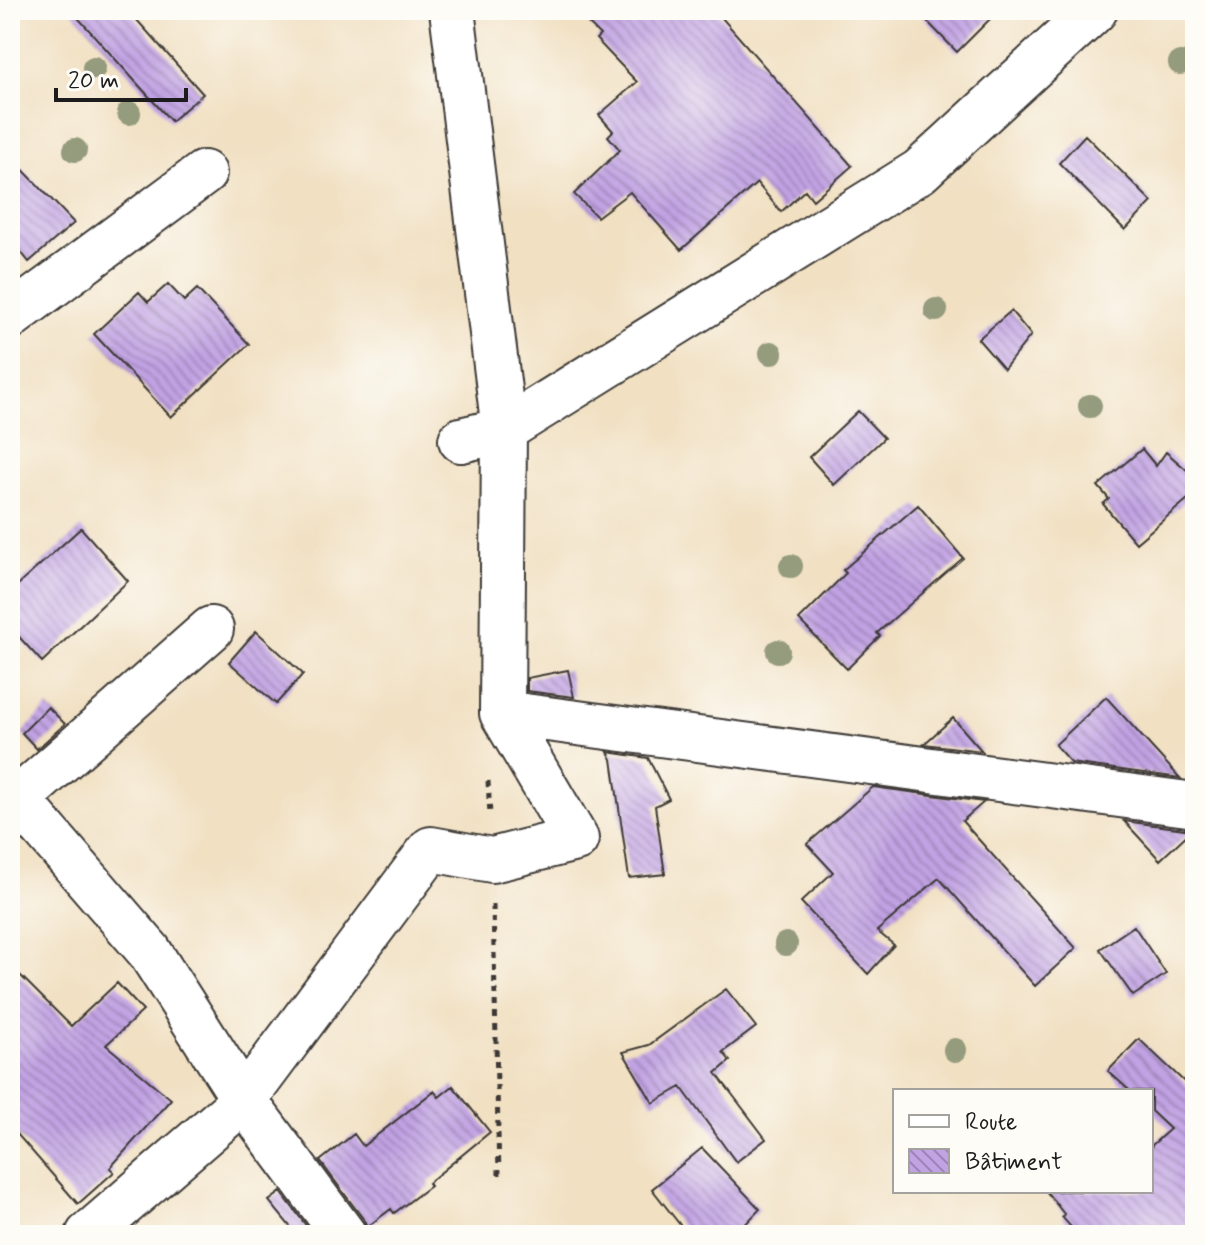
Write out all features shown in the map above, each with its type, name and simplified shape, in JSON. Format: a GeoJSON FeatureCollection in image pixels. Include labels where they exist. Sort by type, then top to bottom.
{"type":"FeatureCollection","features":[{"type":"Feature","properties":{"kind":"street"},"geometry":{"type":"LineString","coordinates":[[88,1235],[244,1100],[431,849],[492,860],[576,839],[502,713],[504,430],[452,10]]}},
{"type":"Feature","properties":{"kind":"street"},"geometry":{"type":"LineString","coordinates":[[461,440],[504,430],[920,171],[1095,10]]}},
{"type":"Feature","properties":{"kind":"street"},"geometry":{"type":"LineString","coordinates":[[10,317],[204,173]]}},
{"type":"Feature","properties":{"kind":"street"},"geometry":{"type":"LineString","coordinates":[[211,629],[13,798],[149,951],[244,1100],[344,1235]]}},
{"type":"Feature","properties":{"kind":"street"},"geometry":{"type":"LineString","coordinates":[[502,713],[1195,805]]}},
{"type":"Feature","properties":{"kind":"path"},"geometry":{"type":"LineString","coordinates":[[492,860],[499,1176]]}},
{"type":"Feature","properties":{"kind":"building"},"geometry":{"type":"Polygon","coordinates":[[[71,10],[128,10],[203,94],[171,121],[71,10]]]}},
{"type":"Feature","properties":{"kind":"building"},"geometry":{"type":"Polygon","coordinates":[[[575,10],[715,10],[852,166],[813,200],[805,190],[781,212],[757,183],[681,250],[630,192],[597,217],[574,194],[620,150],[608,136],[613,131],[599,115],[637,82],[596,39],[600,35],[575,10]]]}},
{"type":"Feature","properties":{"kind":"building"},"geometry":{"type":"Polygon","coordinates":[[[916,10],[999,10],[957,52],[916,10]]]}},
{"type":"Feature","properties":{"kind":"building"},"geometry":{"type":"Polygon","coordinates":[[[1085,135],[1152,202],[1125,230],[1059,163],[1085,135]]]}},
{"type":"Feature","properties":{"kind":"building"},"geometry":{"type":"Polygon","coordinates":[[[10,156],[74,223],[29,262],[10,238],[10,156]]]}},
{"type":"Feature","properties":{"kind":"building"},"geometry":{"type":"Polygon","coordinates":[[[168,284],[184,301],[197,289],[249,344],[171,417],[94,334],[139,292],[148,302],[168,284]]]}},
{"type":"Feature","properties":{"kind":"building"},"geometry":{"type":"Polygon","coordinates":[[[1011,311],[1031,335],[1004,369],[978,339],[1011,311]]]}},
{"type":"Feature","properties":{"kind":"building"},"geometry":{"type":"Polygon","coordinates":[[[858,411],[884,438],[834,485],[809,457],[858,411]]]}},
{"type":"Feature","properties":{"kind":"building"},"geometry":{"type":"Polygon","coordinates":[[[1142,449],[1156,466],[1166,452],[1195,477],[1195,493],[1136,543],[1103,504],[1109,499],[1098,486],[1142,449]]]}},
{"type":"Feature","properties":{"kind":"building"},"geometry":{"type":"Polygon","coordinates":[[[918,505],[963,558],[877,633],[880,636],[847,669],[799,620],[846,573],[843,570],[918,505]]]}},
{"type":"Feature","properties":{"kind":"building"},"geometry":{"type":"Polygon","coordinates":[[[81,528],[128,581],[42,662],[10,627],[10,592],[81,528]]]}},
{"type":"Feature","properties":{"kind":"building"},"geometry":{"type":"Polygon","coordinates":[[[256,631],[303,674],[276,704],[229,662],[256,631]]]}},
{"type":"Feature","properties":{"kind":"building"},"geometry":{"type":"Polygon","coordinates":[[[568,670],[574,697],[527,691],[527,678],[568,670]]]}},
{"type":"Feature","properties":{"kind":"building"},"geometry":{"type":"Polygon","coordinates":[[[1106,697],[1180,778],[1071,763],[1055,745],[1106,697]]]}},
{"type":"Feature","properties":{"kind":"building"},"geometry":{"type":"Polygon","coordinates":[[[48,707],[65,724],[37,749],[22,733],[48,707]]]}},
{"type":"Feature","properties":{"kind":"building"},"geometry":{"type":"Polygon","coordinates":[[[953,718],[982,751],[924,744],[953,718]]]}},
{"type":"Feature","properties":{"kind":"building"},"geometry":{"type":"Polygon","coordinates":[[[608,752],[648,758],[669,799],[655,806],[665,874],[629,878],[612,759],[608,752]]]}},
{"type":"Feature","properties":{"kind":"building"},"geometry":{"type":"Polygon","coordinates":[[[873,787],[984,802],[962,821],[1076,948],[1035,986],[939,878],[877,931],[894,945],[868,974],[801,902],[833,872],[807,844],[873,787]]]}},
{"type":"Feature","properties":{"kind":"building"},"geometry":{"type":"Polygon","coordinates":[[[1124,821],[1192,830],[1160,860],[1124,821]]]}},
{"type":"Feature","properties":{"kind":"building"},"geometry":{"type":"Polygon","coordinates":[[[1134,926],[1166,974],[1133,996],[1100,949],[1134,926]]]}},
{"type":"Feature","properties":{"kind":"building"},"geometry":{"type":"Polygon","coordinates":[[[10,965],[71,1026],[117,983],[143,1011],[106,1045],[171,1099],[110,1168],[114,1172],[78,1204],[10,1126],[10,965]]]}},
{"type":"Feature","properties":{"kind":"building"},"geometry":{"type":"Polygon","coordinates":[[[726,989],[756,1027],[723,1052],[730,1061],[716,1073],[766,1139],[736,1162],[681,1087],[653,1103],[623,1052],[649,1045],[726,989]]]}},
{"type":"Feature","properties":{"kind":"building"},"geometry":{"type":"Polygon","coordinates":[[[1139,1039],[1195,1092],[1195,1235],[1078,1235],[1048,1193],[1153,1193],[1153,1144],[1170,1129],[1153,1113],[1153,1089],[1128,1089],[1108,1071],[1139,1039]]]}},
{"type":"Feature","properties":{"kind":"building"},"geometry":{"type":"Polygon","coordinates":[[[453,1086],[490,1132],[428,1183],[430,1186],[394,1213],[391,1209],[367,1227],[320,1161],[354,1134],[363,1146],[434,1091],[439,1097],[453,1086]]]}},
{"type":"Feature","properties":{"kind":"building"},"geometry":{"type":"Polygon","coordinates":[[[702,1148],[760,1209],[735,1235],[688,1235],[652,1189],[702,1148]]]}},
{"type":"Feature","properties":{"kind":"building"},"geometry":{"type":"Polygon","coordinates":[[[281,1192],[313,1235],[297,1235],[269,1201],[281,1192]]]}}]}
